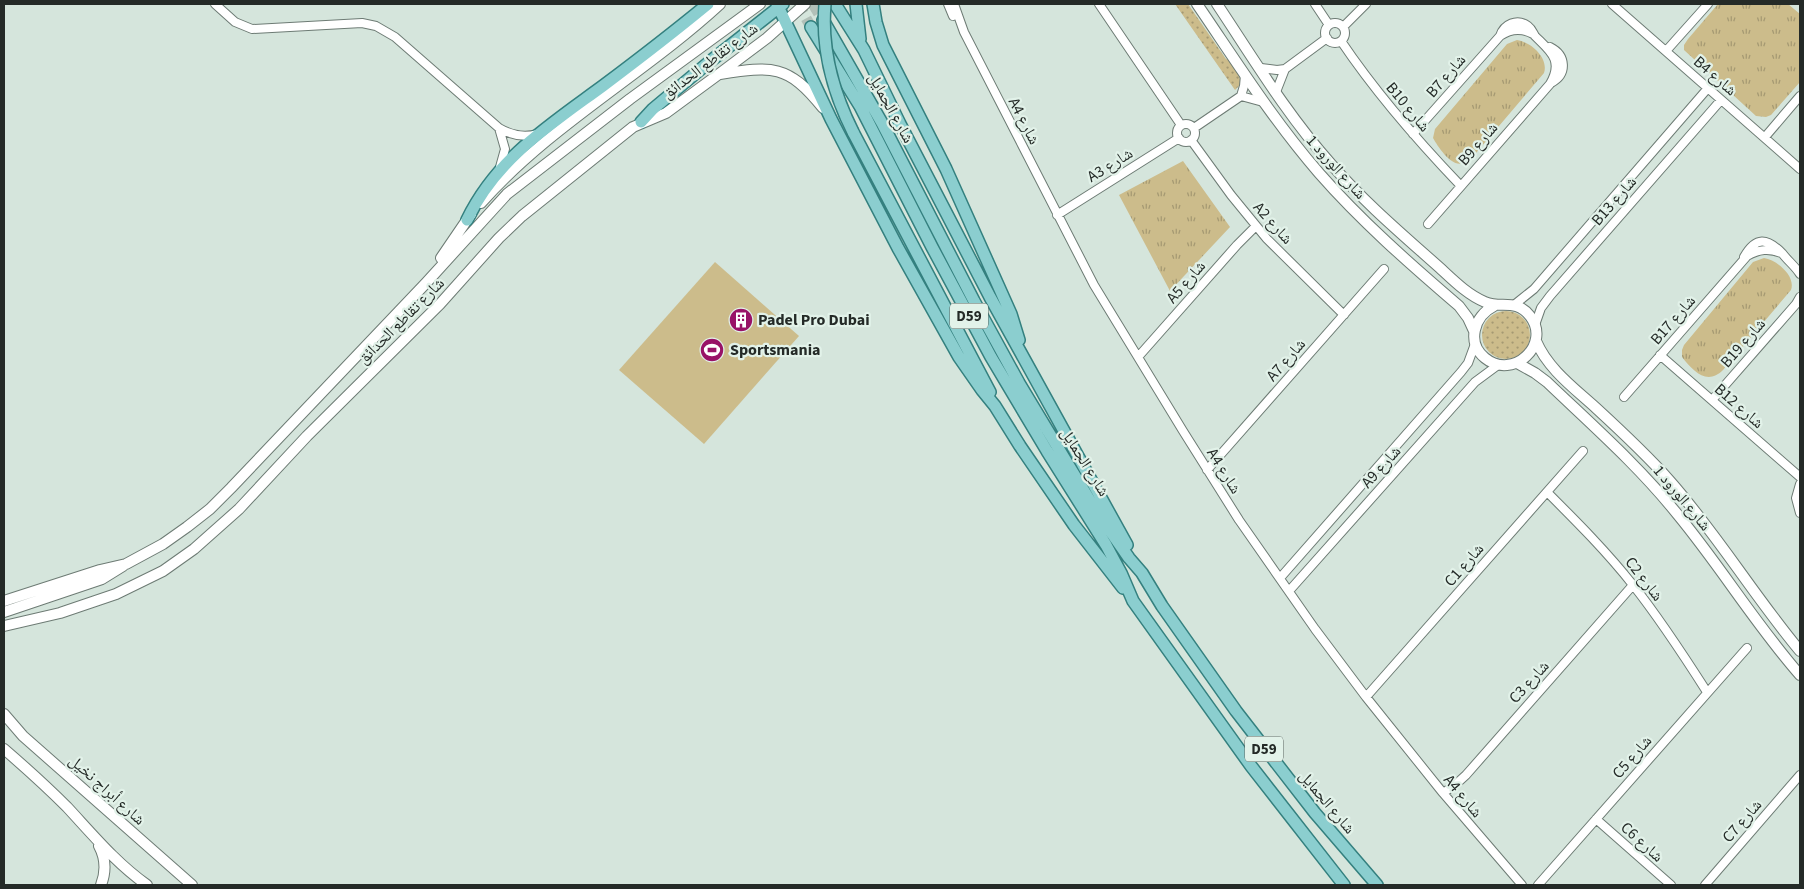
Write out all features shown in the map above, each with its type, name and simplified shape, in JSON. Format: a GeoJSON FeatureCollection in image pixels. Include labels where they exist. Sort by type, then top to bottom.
{"type":"FeatureCollection","features":[{"type":"Feature","properties":{"kind":"main road"},"geometry":{"type":"LineString","coordinates":[[467,220],[478,198],[499,170],[519,150],[651,50],[708,4]]}},
{"type":"Feature","properties":{"kind":"main road"},"geometry":{"type":"LineString","coordinates":[[426,283],[467,220],[500,182],[720,4]]}},
{"type":"Feature","properties":{"kind":"main road","name":"شارع تقاطع الحدائق"},"geometry":{"type":"LineString","coordinates":[[4,601],[100,570],[126,564],[175,536],[221,499],[426,283],[491,211],[519,184],[630,99],[760,4]]}},
{"type":"Feature","properties":{"kind":"main road","name":"شارع تقاطع الحدائق"},"geometry":{"type":"LineString","coordinates":[[4,626],[60,613],[116,594],[163,571],[194,549],[239,509],[307,436],[440,304],[510,227],[580,168],[641,122],[657,118],[666,113],[767,38],[805,4]]}},
{"type":"Feature","properties":{"kind":"main road"},"geometry":{"type":"LineString","coordinates":[[824,4],[826,53],[838,100],[985,382],[995,406]]}},
{"type":"Feature","properties":{"kind":"main road"},"geometry":{"type":"LineString","coordinates":[[835,4],[864,50],[900,124],[990,297],[1142,573]]}},
{"type":"Feature","properties":{"kind":"main road"},"geometry":{"type":"LineString","coordinates":[[856,4],[857,27],[864,50]]}},
{"type":"Feature","properties":{"kind":"main road"},"geometry":{"type":"LineString","coordinates":[[873,4],[883,45],[946,169],[1011,314],[1022,354]]}},
{"type":"Feature","properties":{"kind":"main road","name":"شارع الورود 1"},"geometry":{"type":"LineString","coordinates":[[1197,4],[1263,102],[1301,152],[1337,193],[1382,238],[1459,306],[1468,318],[1474,331],[1475,344]]}},
{"type":"Feature","properties":{"kind":"main road","name":"شارع الورود 1"},"geometry":{"type":"LineString","coordinates":[[1217,4],[1276,92],[1318,148],[1369,204],[1464,290],[1494,306],[1514,305]]}},
{"type":"Feature","properties":{"kind":"main road"},"geometry":{"type":"LineString","coordinates":[[641,122],[653,109],[708,62],[780,5],[831,119],[919,288],[963,362],[995,406],[1074,526],[1134,601]]}},
{"type":"Feature","properties":{"kind":"main road","name":"شارع الجمايل"},"geometry":{"type":"LineString","coordinates":[[822,19],[882,123],[974,302],[1019,383],[1095,509],[1129,558],[1142,573],[1172,621],[1236,711],[1315,813],[1377,885]]}},
{"type":"Feature","properties":{"kind":"main road","name":"شارع الجمايل"},"geometry":{"type":"LineString","coordinates":[[811,27],[860,106],[991,357],[1046,451],[1106,545],[1134,601],[1245,759],[1344,885]]}},
{"type":"Feature","properties":{"kind":"main road"},"geometry":{"type":"LineString","coordinates":[[719,74],[759,69],[777,70],[788,74],[806,87],[831,119]]}},
{"type":"Feature","properties":{"kind":"main road"},"geometry":{"type":"LineString","coordinates":[[1514,305],[1527,312],[1535,325]]}},
{"type":"Feature","properties":{"kind":"main road"},"geometry":{"type":"LineString","coordinates":[[1474,331],[1481,316],[1494,306]]}},
{"type":"Feature","properties":{"kind":"main road","name":"شارع الورود 1"},"geometry":{"type":"LineString","coordinates":[[1535,325],[1536,341],[1550,365],[1630,438],[1678,490],[1707,524],[1800,651]]}},
{"type":"Feature","properties":{"kind":"main road"},"geometry":{"type":"LineString","coordinates":[[1475,344],[1486,359],[1498,365],[1510,365],[1517,364],[1527,357],[1536,341]]}},
{"type":"Feature","properties":{"kind":"main road","name":"شارع الورود 1"},"geometry":{"type":"LineString","coordinates":[[1517,364],[1535,373],[1546,382],[1624,455],[1655,487],[1696,538],[1775,646],[1800,675]]}},
{"type":"Feature","properties":{"kind":"main road"},"geometry":{"type":"LineString","coordinates":[[4,612],[102,578],[126,564]]}},
{"type":"Feature","properties":{"kind":"main road"},"geometry":{"type":"LineString","coordinates":[[4,635],[18,622]]}},
{"type":"Feature","properties":{"kind":"main road","name":"شارع أبراج نخيل"},"geometry":{"type":"LineString","coordinates":[[4,714],[22,736],[192,885]]}},
{"type":"Feature","properties":{"kind":"main road"},"geometry":{"type":"LineString","coordinates":[[4,749],[52,793],[125,868],[148,885]]}},
{"type":"Feature","properties":{"kind":"main road"},"geometry":{"type":"LineString","coordinates":[[93,837],[100,848],[104,860],[104,873],[101,885]]}},
{"type":"Feature","properties":{"kind":"street"},"geometry":{"type":"LineString","coordinates":[[215,4],[235,22],[252,29],[362,23],[383,28],[416,54],[500,128],[515,135],[524,136],[541,132]]}},
{"type":"Feature","properties":{"kind":"street","name":"A4 شارع"},"geometry":{"type":"LineString","coordinates":[[948,4],[953,17],[964,32]]}},
{"type":"Feature","properties":{"kind":"street","name":"A4 شارع"},"geometry":{"type":"LineString","coordinates":[[954,4],[964,32],[1098,292],[1239,520],[1366,697],[1442,793],[1523,885]]}},
{"type":"Feature","properties":{"kind":"street"},"geometry":{"type":"LineString","coordinates":[[1099,4],[1181,125]]}},
{"type":"Feature","properties":{"kind":"street"},"geometry":{"type":"LineString","coordinates":[[1315,4],[1329,25]]}},
{"type":"Feature","properties":{"kind":"street"},"geometry":{"type":"LineString","coordinates":[[1343,27],[1366,4]]}},
{"type":"Feature","properties":{"kind":"street","name":"B4 شارع"},"geometry":{"type":"LineString","coordinates":[[1612,4],[1800,169]]}},
{"type":"Feature","properties":{"kind":"street"},"geometry":{"type":"LineString","coordinates":[[1666,51],[1708,4]]}},
{"type":"Feature","properties":{"kind":"street","name":"B7 شارع"},"geometry":{"type":"LineString","coordinates":[[1414,134],[1500,36],[1505,27],[1516,22],[1527,25],[1547,46]]}},
{"type":"Feature","properties":{"kind":"street"},"geometry":{"type":"LineString","coordinates":[[1337,23],[1343,27],[1344,34],[1340,41],[1333,42],[1327,38],[1325,31],[1329,25],[1337,23]]}},
{"type":"Feature","properties":{"kind":"street"},"geometry":{"type":"LineString","coordinates":[[1261,68],[1285,69],[1327,38]]}},
{"type":"Feature","properties":{"kind":"street","name":"B10 شارع"},"geometry":{"type":"LineString","coordinates":[[1340,41],[1382,98],[1460,186]]}},
{"type":"Feature","properties":{"kind":"street","name":"B9 شارع"},"geometry":{"type":"LineString","coordinates":[[1428,224],[1550,84],[1554,76],[1555,66],[1552,53],[1547,46]]}},
{"type":"Feature","properties":{"kind":"street"},"geometry":{"type":"LineString","coordinates":[[1276,92],[1285,69]]}},
{"type":"Feature","properties":{"kind":"street"},"geometry":{"type":"LineString","coordinates":[[1194,128],[1241,96],[1245,75]]}},
{"type":"Feature","properties":{"kind":"street","name":"B13 شارع"},"geometry":{"type":"LineString","coordinates":[[1514,305],[1534,289],[1708,88]]}},
{"type":"Feature","properties":{"kind":"street"},"geometry":{"type":"LineString","coordinates":[[1241,96],[1263,102]]}},
{"type":"Feature","properties":{"kind":"street"},"geometry":{"type":"LineString","coordinates":[[1765,137],[1800,96]]}},
{"type":"Feature","properties":{"kind":"street","name":"B13 شارع"},"geometry":{"type":"LineString","coordinates":[[1535,325],[1541,308],[1550,296],[1721,100]]}},
{"type":"Feature","properties":{"kind":"street"},"geometry":{"type":"LineString","coordinates":[[1188,124],[1194,128],[1195,135],[1191,140],[1184,142],[1178,138],[1177,131],[1181,125],[1188,124]]}},
{"type":"Feature","properties":{"kind":"street"},"geometry":{"type":"LineString","coordinates":[[499,170],[505,149],[500,128]]}},
{"type":"Feature","properties":{"kind":"street","name":"A3 شارع"},"geometry":{"type":"LineString","coordinates":[[1057,215],[1178,138]]}},
{"type":"Feature","properties":{"kind":"street","name":"A2 شارع"},"geometry":{"type":"LineString","coordinates":[[1191,140],[1256,226],[1344,315]]}},
{"type":"Feature","properties":{"kind":"street","name":"A5 شارع"},"geometry":{"type":"LineString","coordinates":[[1138,357],[1256,226]]}},
{"type":"Feature","properties":{"kind":"street","name":"B17 شارع"},"geometry":{"type":"LineString","coordinates":[[1624,397],[1742,260],[1749,248],[1759,242],[1771,243],[1797,266]]}},
{"type":"Feature","properties":{"kind":"street"},"geometry":{"type":"LineString","coordinates":[[1797,266],[1800,274]]}},
{"type":"Feature","properties":{"kind":"street","name":"A7 شارع"},"geometry":{"type":"LineString","coordinates":[[1208,470],[1384,269]]}},
{"type":"Feature","properties":{"kind":"street","name":"B19 شارع"},"geometry":{"type":"LineString","coordinates":[[1712,400],[1798,303],[1800,297]]}},
{"type":"Feature","properties":{"kind":"street","name":"A9 شارع"},"geometry":{"type":"LineString","coordinates":[[1280,578],[1465,367],[1473,354],[1475,344]]}},
{"type":"Feature","properties":{"kind":"street","name":"B12 شارع"},"geometry":{"type":"LineString","coordinates":[[1660,356],[1800,477]]}},
{"type":"Feature","properties":{"kind":"street","name":"A9 شارع"},"geometry":{"type":"LineString","coordinates":[[1289,592],[1475,382],[1498,365]]}},
{"type":"Feature","properties":{"kind":"street","name":"C1 شارع"},"geometry":{"type":"LineString","coordinates":[[1366,697],[1583,451]]}},
{"type":"Feature","properties":{"kind":"street"},"geometry":{"type":"LineString","coordinates":[[1800,484],[1796,498],[1800,513]]}},
{"type":"Feature","properties":{"kind":"street","name":"C2 شارع"},"geometry":{"type":"LineString","coordinates":[[1547,492],[1594,540],[1633,585],[1707,692]]}},
{"type":"Feature","properties":{"kind":"street","name":"C3 شارع"},"geometry":{"type":"LineString","coordinates":[[1442,793],[1466,775],[1633,585]]}},
{"type":"Feature","properties":{"kind":"street","name":"C5 شارع"},"geometry":{"type":"LineString","coordinates":[[1538,885],[1747,648]]}},
{"type":"Feature","properties":{"kind":"street","name":"C7 شارع"},"geometry":{"type":"LineString","coordinates":[[1704,885],[1800,775]]}},
{"type":"Feature","properties":{"kind":"street","name":"C6 شارع"},"geometry":{"type":"LineString","coordinates":[[1596,819],[1670,885]]}},
{"type":"Feature","properties":{"kind":"street"},"geometry":{"type":"LineString","coordinates":[[1523,885],[1530,882],[1538,885]]}},
{"type":"Feature","properties":{"kind":"green space"},"geometry":{"type":"Polygon","coordinates":[[[1175,4],[1188,4],[1226,59],[1229,60],[1239,75],[1241,84],[1235,90],[1175,4]]]}},
{"type":"Feature","properties":{"kind":"green space"},"geometry":{"type":"Polygon","coordinates":[[[1718,4],[1788,4],[1800,14],[1800,82],[1771,115],[1766,117],[1756,116],[1684,50],[1684,45],[1688,39],[1718,4]]]}},
{"type":"Feature","properties":{"kind":"green space"},"geometry":{"type":"Polygon","coordinates":[[[1517,40],[1528,44],[1538,52],[1544,62],[1544,73],[1476,153],[1465,162],[1459,164],[1450,160],[1433,138],[1435,129],[1507,44],[1517,40]]]}},
{"type":"Feature","properties":{"kind":"green space"},"geometry":{"type":"Polygon","coordinates":[[[1183,161],[1230,227],[1170,291],[1119,195],[1183,161]]]}},
{"type":"Feature","properties":{"kind":"green space"},"geometry":{"type":"Polygon","coordinates":[[[1764,258],[1780,265],[1788,274],[1791,279],[1791,290],[1723,370],[1711,377],[1701,375],[1682,357],[1684,345],[1753,262],[1764,258]]]}},
{"type":"Feature","properties":{"kind":"green space","name":"Sportsmania"},"geometry":{"type":"Polygon","coordinates":[[[715,262],[799,336],[704,444],[619,370],[715,262]]]}},
{"type":"Feature","properties":{"kind":"green space"},"geometry":{"type":"Polygon","coordinates":[[[1501,311],[1511,311],[1520,315],[1526,321],[1530,335],[1526,349],[1520,355],[1511,359],[1501,359],[1492,355],[1486,349],[1482,340],[1482,330],[1486,321],[1492,315],[1501,311]]]}},
{"type":"Feature","properties":{"kind":"tunnel"},"geometry":{"type":"LineString","coordinates":[[798,4],[811,27]]}},
{"type":"Feature","properties":{"kind":"tunnel"},"geometry":{"type":"LineString","coordinates":[[813,4],[822,19]]}},
{"type":"Feature","properties":{"kind":"place","name":"Padel Pro Dubai"},"geometry":{"type":"Point","coordinates":[741,320]}},
{"type":"Feature","properties":{"kind":"place","name":"Sportsmania"},"geometry":{"type":"Point","coordinates":[712,350]}}]}
